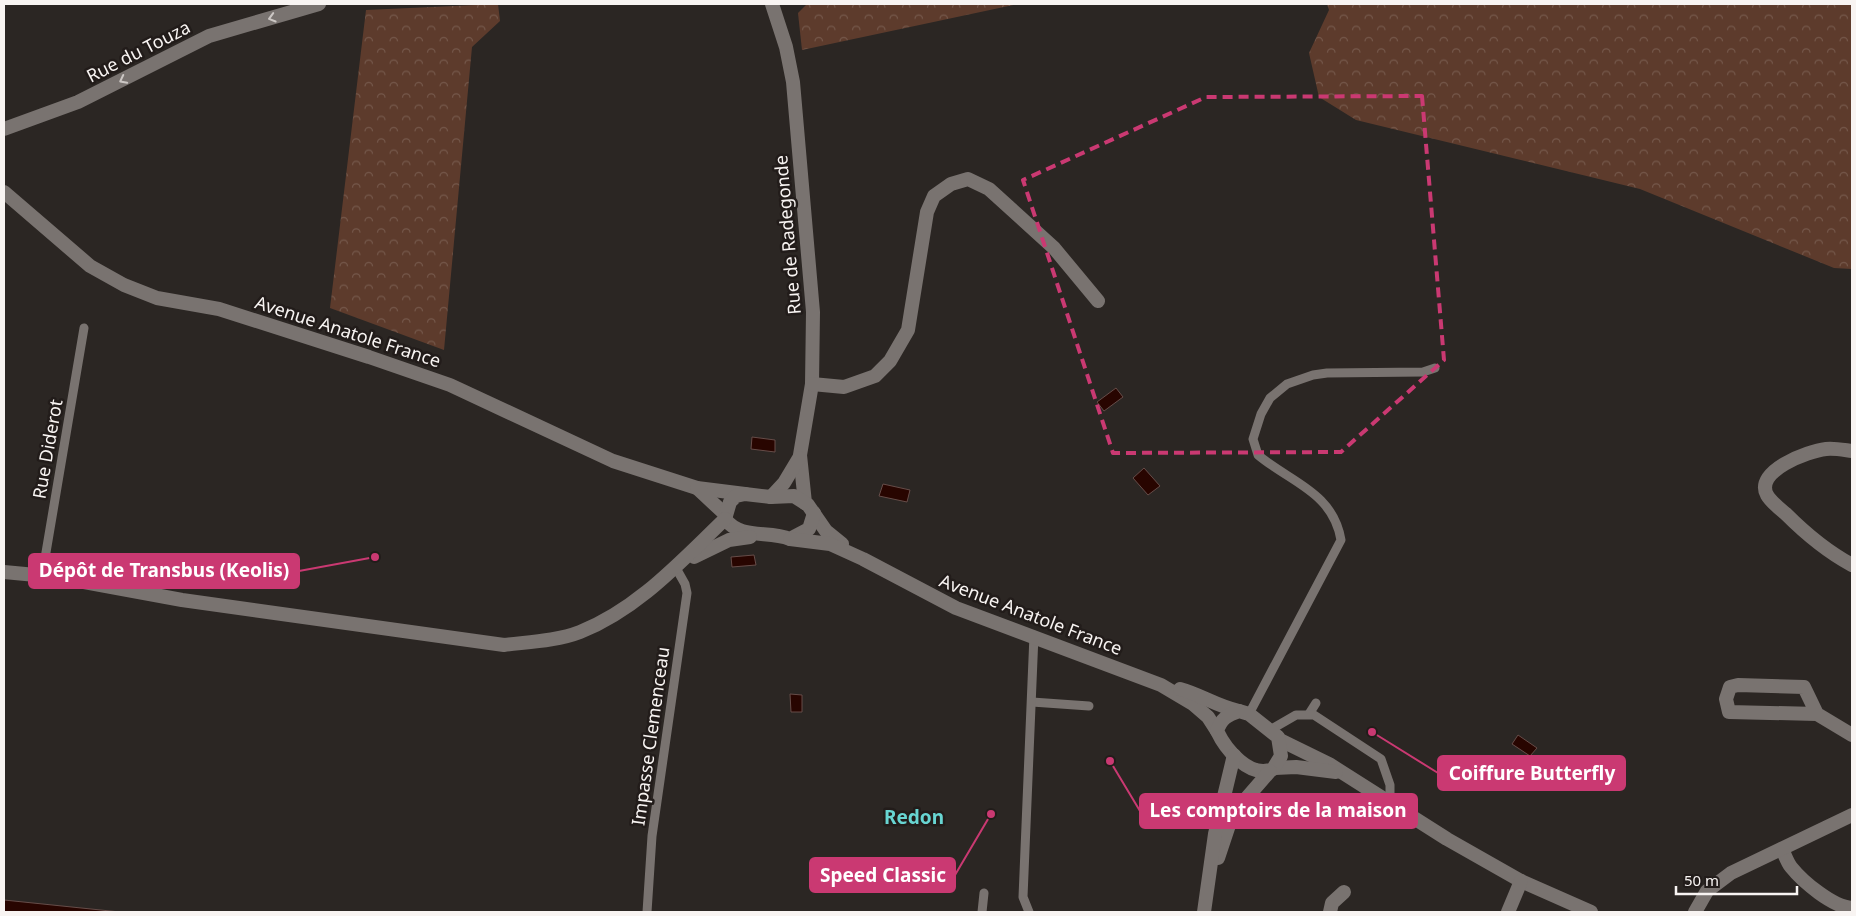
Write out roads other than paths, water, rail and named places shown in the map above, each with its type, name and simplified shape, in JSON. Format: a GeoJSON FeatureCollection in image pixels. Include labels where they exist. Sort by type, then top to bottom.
{"type":"FeatureCollection","features":[{"type":"Feature","properties":{"kind":"street","name":"Rue du Touza"},"geometry":{"type":"LineString","coordinates":[[4,129],[78,102],[209,36],[319,4]]}},
{"type":"Feature","properties":{"kind":"street","name":"Rue de Radegonde"},"geometry":{"type":"LineString","coordinates":[[773,6],[786,47],[797,120],[813,312],[812,384],[800,455],[809,508]]}},
{"type":"Feature","properties":{"kind":"street"},"geometry":{"type":"LineString","coordinates":[[812,384],[844,387],[875,376],[890,361],[908,330],[927,212],[934,196],[951,184],[968,180],[989,189],[1054,248],[1098,301]]}},
{"type":"Feature","properties":{"kind":"street","name":"Avenue Anatole France"},"geometry":{"type":"LineString","coordinates":[[4,192],[90,266],[124,285],[156,298],[219,310],[268,324],[450,385],[613,461],[697,488],[771,497],[794,496],[809,508],[832,537],[863,558]]}},
{"type":"Feature","properties":{"kind":"street"},"geometry":{"type":"LineString","coordinates":[[1852,451],[1826,449],[1802,455],[1782,465],[1768,477],[1765,487],[1767,495],[1816,544],[1852,565]]}},
{"type":"Feature","properties":{"kind":"street","name":"Rue de Radegonde"},"geometry":{"type":"LineString","coordinates":[[771,497],[784,483],[800,455]]}},
{"type":"Feature","properties":{"kind":"street","name":"Avenue Anatole France"},"geometry":{"type":"LineString","coordinates":[[697,488],[737,531],[763,535],[772,534],[790,539],[830,544],[863,558],[956,608],[1034,635],[1161,685],[1193,704],[1208,717],[1234,755],[1256,772],[1273,769],[1318,769],[1346,774]]}},
{"type":"Feature","properties":{"kind":"street"},"geometry":{"type":"LineString","coordinates":[[676,568],[725,517],[733,498],[745,494]]}},
{"type":"Feature","properties":{"kind":"street"},"geometry":{"type":"LineString","coordinates":[[790,539],[809,528],[809,508]]}},
{"type":"Feature","properties":{"kind":"street"},"geometry":{"type":"LineString","coordinates":[[4,572],[42,576],[182,600],[504,645],[541,641],[579,633],[612,615],[676,568],[709,548],[729,540],[763,535]]}},
{"type":"Feature","properties":{"kind":"street","name":"Avenue Anatole France"},"geometry":{"type":"LineString","coordinates":[[1161,685],[1181,689],[1221,707],[1244,712]]}},
{"type":"Feature","properties":{"kind":"street"},"geometry":{"type":"LineString","coordinates":[[1818,714],[1804,686],[1738,685],[1730,687],[1726,699],[1729,712],[1818,714],[1852,734]]}},
{"type":"Feature","properties":{"kind":"street"},"geometry":{"type":"LineString","coordinates":[[1217,731],[1223,719],[1244,712],[1275,735],[1346,774],[1447,839],[1522,881],[1591,912]]}},
{"type":"Feature","properties":{"kind":"street"},"geometry":{"type":"LineString","coordinates":[[1209,882],[1231,819],[1273,769],[1281,756],[1275,735]]}},
{"type":"Feature","properties":{"kind":"street"},"geometry":{"type":"LineString","coordinates":[[1204,912],[1215,834],[1234,755]]}},
{"type":"Feature","properties":{"kind":"street"},"geometry":{"type":"LineString","coordinates":[[1695,912],[1707,891],[1714,884],[1852,816]]}},
{"type":"Feature","properties":{"kind":"street"},"geometry":{"type":"LineString","coordinates":[[1782,849],[1790,866],[1828,899],[1840,906],[1852,908]]}},
{"type":"Feature","properties":{"kind":"street"},"geometry":{"type":"LineString","coordinates":[[1508,912],[1522,881]]}},
{"type":"Feature","properties":{"kind":"street"},"geometry":{"type":"LineString","coordinates":[[1330,912],[1332,903],[1344,892]]}},
{"type":"Feature","properties":{"kind":"lane","name":"Rue Diderot"},"geometry":{"type":"LineString","coordinates":[[42,576],[84,328]]}},
{"type":"Feature","properties":{"kind":"lane"},"geometry":{"type":"LineString","coordinates":[[1244,712],[1342,540],[1339,525],[1326,506],[1307,487],[1258,456],[1253,438],[1264,406],[1287,384],[1313,375],[1423,372],[1435,368]]}},
{"type":"Feature","properties":{"kind":"lane","name":"Impasse Clemenceau"},"geometry":{"type":"LineString","coordinates":[[647,912],[652,836],[687,594],[685,584],[676,568]]}},
{"type":"Feature","properties":{"kind":"lane"},"geometry":{"type":"LineString","coordinates":[[1029,912],[1023,897],[1034,635]]}},
{"type":"Feature","properties":{"kind":"lane"},"geometry":{"type":"LineString","coordinates":[[1032,702],[1090,706]]}},
{"type":"Feature","properties":{"kind":"lane"},"geometry":{"type":"LineString","coordinates":[[1309,714],[1316,703]]}},
{"type":"Feature","properties":{"kind":"lane"},"geometry":{"type":"LineString","coordinates":[[1275,735],[1296,715],[1314,715],[1381,759],[1390,785],[1390,802]]}},
{"type":"Feature","properties":{"kind":"lane"},"geometry":{"type":"LineString","coordinates":[[982,912],[984,894]]}},
{"type":"Feature","properties":{"kind":"place","name":"Dépôt de Transbus (Keolis)"},"geometry":{"type":"Point","coordinates":[375,557]}},
{"type":"Feature","properties":{"kind":"place","name":"Coiffure Butterfly"},"geometry":{"type":"Point","coordinates":[1372,732]}},
{"type":"Feature","properties":{"kind":"place","name":"Les comptoirs de la maison"},"geometry":{"type":"Point","coordinates":[1110,761]}},
{"type":"Feature","properties":{"kind":"place","name":"Speed Classic"},"geometry":{"type":"Point","coordinates":[991,814]}},
{"type":"Feature","properties":{"kind":"district","name":"Redon"},"geometry":{"type":"Point","coordinates":[914,817]}}]}
